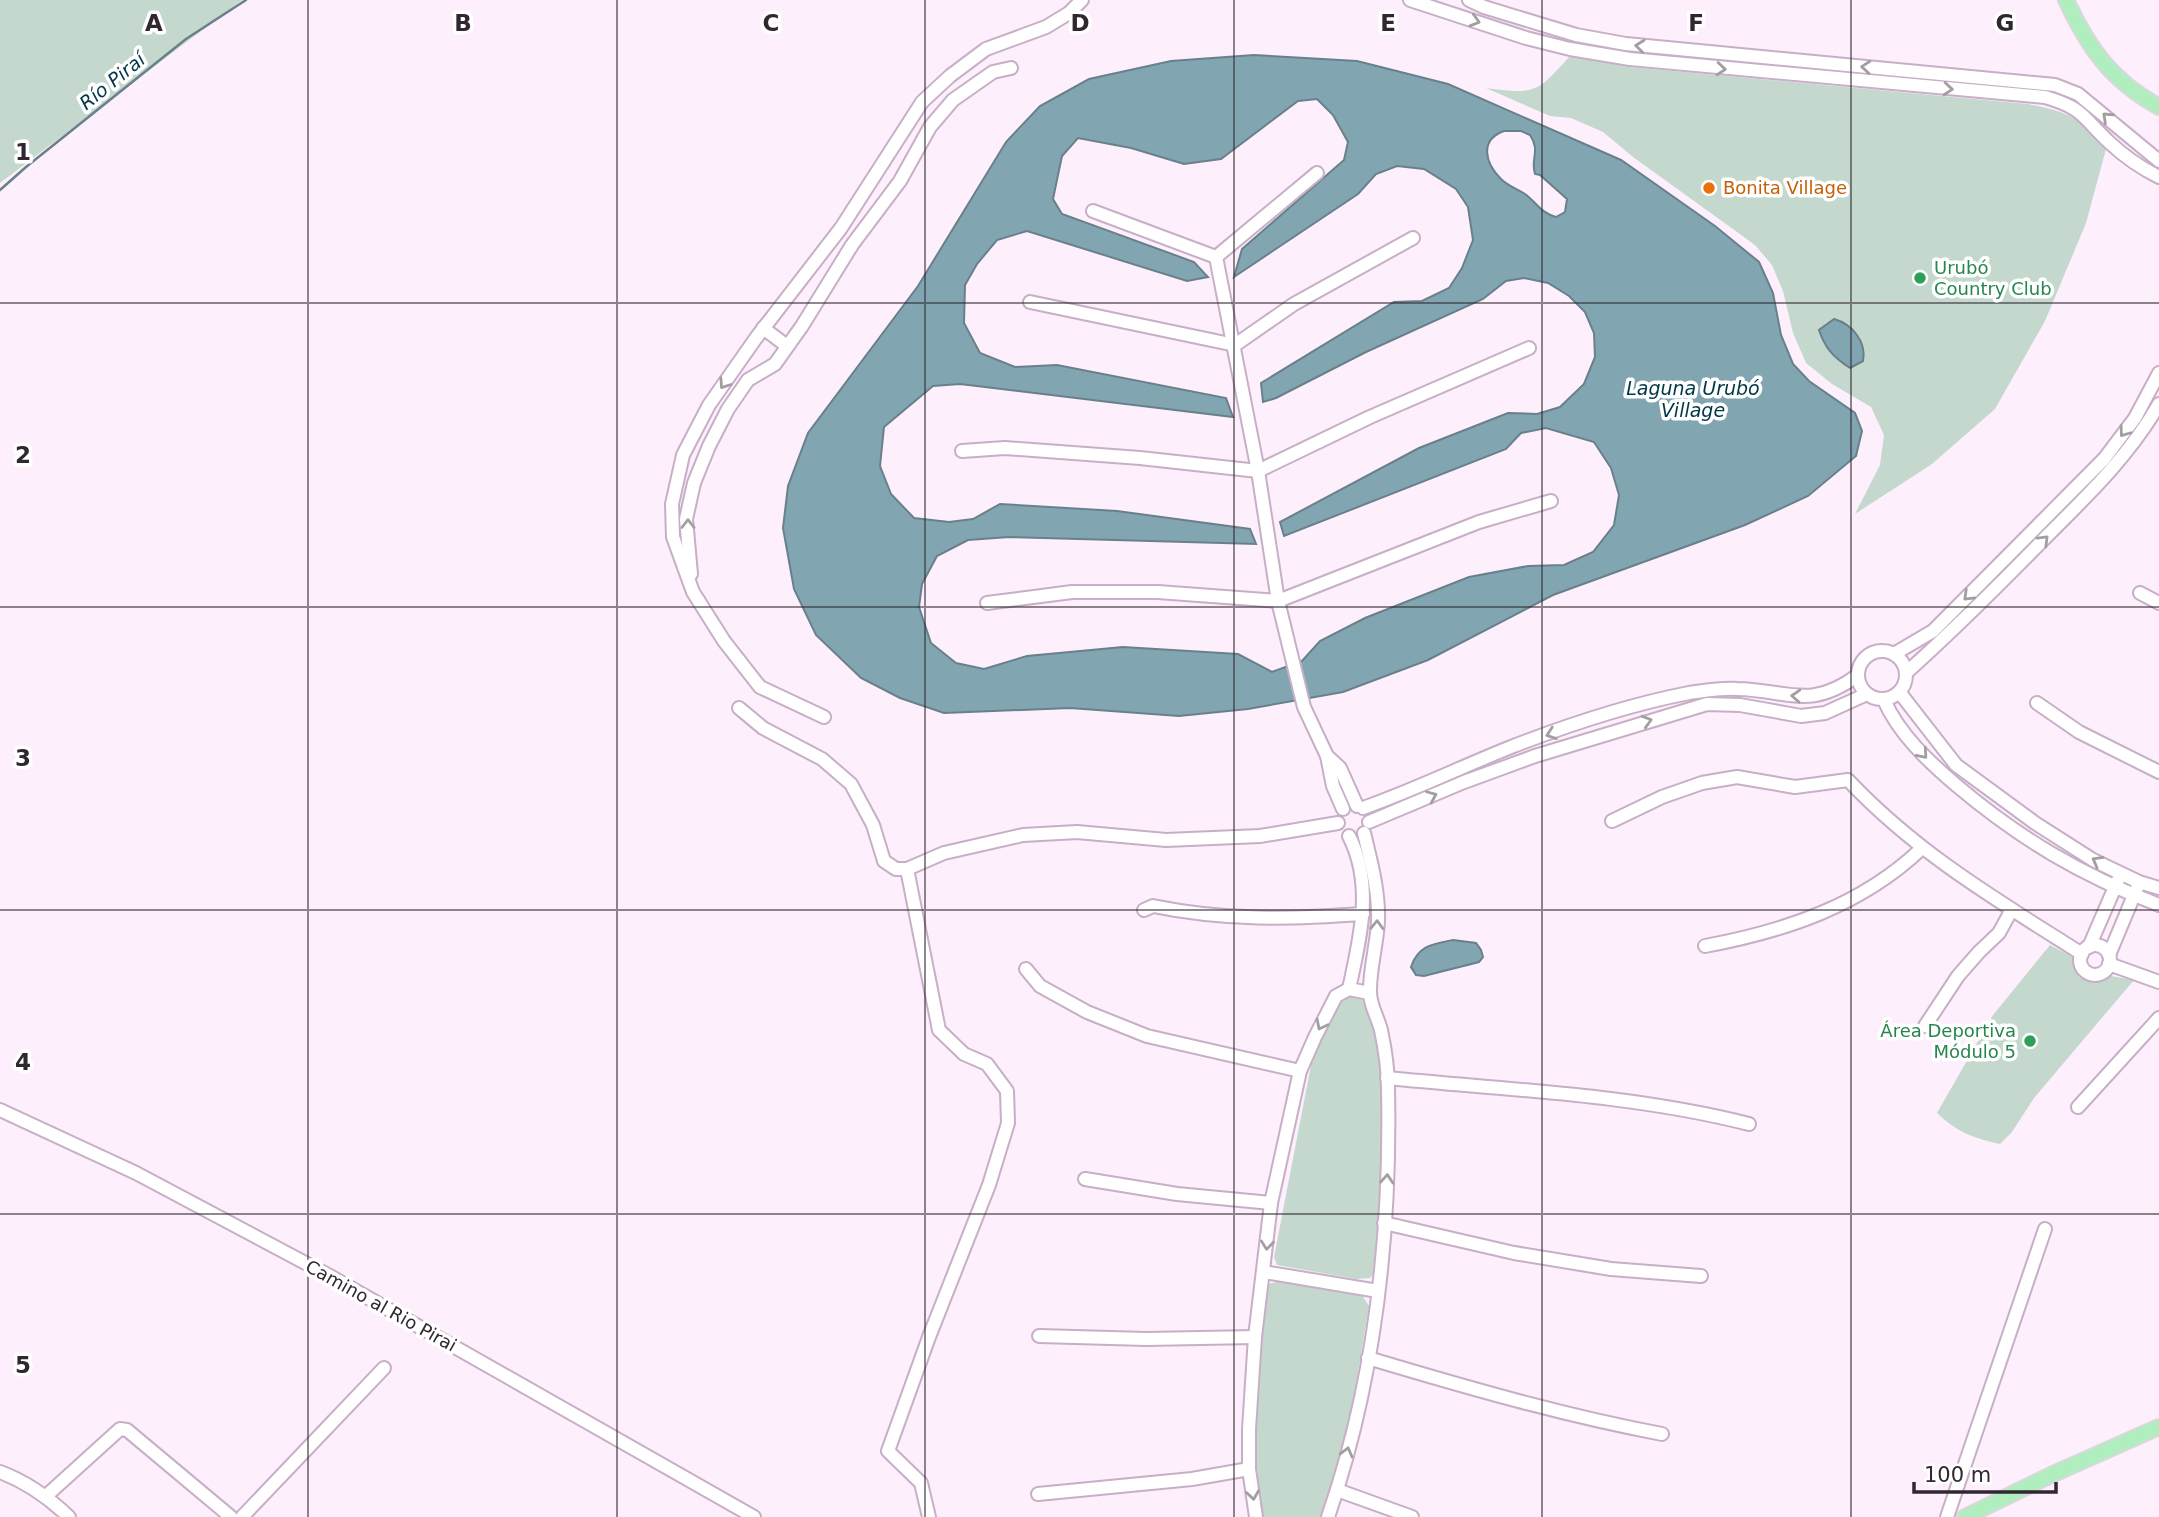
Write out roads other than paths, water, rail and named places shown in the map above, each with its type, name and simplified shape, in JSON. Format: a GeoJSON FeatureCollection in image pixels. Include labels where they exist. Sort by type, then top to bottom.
{"type":"FeatureCollection","features":[{"type":"Feature","properties":{"kind":"main road"},"geometry":{"type":"LineString","coordinates":[[2066,0],[2080,31],[2106,68],[2136,93],[2159,107]]}},
{"type":"Feature","properties":{"kind":"main road"},"geometry":{"type":"LineString","coordinates":[[1965,1517],[2084,1459],[2159,1427]]}},
{"type":"Feature","properties":{"kind":"street"},"geometry":{"type":"LineString","coordinates":[[824,717],[760,687],[724,641],[693,592],[673,537],[673,504],[683,455],[709,405],[763,328],[841,228],[922,102],[950,76],[986,49],[1046,27],[1069,13],[1082,0]]}},
{"type":"Feature","properties":{"kind":"street"},"geometry":{"type":"LineString","coordinates":[[1410,0],[1441,12],[1570,49],[1696,66],[2068,97],[2100,110],[2130,139],[2159,161]]}},
{"type":"Feature","properties":{"kind":"street"},"geometry":{"type":"LineString","coordinates":[[1469,0],[1483,7],[1576,35],[1626,44],[2055,85],[2109,142],[2138,166],[2159,177]]}},
{"type":"Feature","properties":{"kind":"street"},"geometry":{"type":"LineString","coordinates":[[1696,66],[1697,52]]}},
{"type":"Feature","properties":{"kind":"street"},"geometry":{"type":"LineString","coordinates":[[693,592],[686,519],[694,483],[727,409],[748,380],[775,364],[852,245],[900,181],[930,127],[953,100],[993,72],[1011,68]]}},
{"type":"Feature","properties":{"kind":"street"},"geometry":{"type":"LineString","coordinates":[[1216,257],[1317,173]]}},
{"type":"Feature","properties":{"kind":"street"},"geometry":{"type":"LineString","coordinates":[[1093,211],[1216,257]]}},
{"type":"Feature","properties":{"kind":"street"},"geometry":{"type":"LineString","coordinates":[[1030,302],[1235,345],[1294,304],[1413,238]]}},
{"type":"Feature","properties":{"kind":"street"},"geometry":{"type":"LineString","coordinates":[[1216,257],[1258,471],[1278,601],[1302,702],[1327,756],[1333,786],[1343,809]]}},
{"type":"Feature","properties":{"kind":"street"},"geometry":{"type":"LineString","coordinates":[[763,328],[787,346]]}},
{"type":"Feature","properties":{"kind":"street"},"geometry":{"type":"LineString","coordinates":[[962,451],[1005,448],[1140,458],[1258,471],[1370,416],[1529,348]]}},
{"type":"Feature","properties":{"kind":"street"},"geometry":{"type":"LineString","coordinates":[[1895,654],[1933,631],[2104,459],[2134,418],[2159,373]]}},
{"type":"Feature","properties":{"kind":"street"},"geometry":{"type":"LineString","coordinates":[[1906,672],[1943,641],[2062,521],[2112,468],[2159,404]]}},
{"type":"Feature","properties":{"kind":"street"},"geometry":{"type":"LineString","coordinates":[[987,603],[1072,592],[1158,592],[1278,601],[1479,522],[1551,501]]}},
{"type":"Feature","properties":{"kind":"street"},"geometry":{"type":"LineString","coordinates":[[2140,593],[2159,603]]}},
{"type":"Feature","properties":{"kind":"street"},"geometry":{"type":"LineString","coordinates":[[1877,651],[1895,654],[1902,660],[1906,672],[1905,685],[1900,693],[1884,700],[1867,694],[1861,687],[1858,675],[1862,661],[1877,651]]}},
{"type":"Feature","properties":{"kind":"street"},"geometry":{"type":"LineString","coordinates":[[1349,989],[1362,928],[1364,892],[1357,855],[1349,836],[1342,831],[1338,823],[1339,813],[1343,809],[1360,807],[1454,773],[1511,747],[1672,696],[1737,689],[1799,697],[1818,696],[1841,688],[1858,675]]}},
{"type":"Feature","properties":{"kind":"street"},"geometry":{"type":"LineString","coordinates":[[1765,708],[1768,693]]}},
{"type":"Feature","properties":{"kind":"street"},"geometry":{"type":"LineString","coordinates":[[1900,693],[1956,765],[2093,860],[2139,882],[2159,888]]}},
{"type":"Feature","properties":{"kind":"street"},"geometry":{"type":"LineString","coordinates":[[1349,836],[1464,782],[1606,733],[1707,704],[1765,708],[1801,716],[1825,713],[1867,694]]}},
{"type":"Feature","properties":{"kind":"street"},"geometry":{"type":"LineString","coordinates":[[1884,700],[1891,716],[1928,761],[1995,817],[2050,855],[2159,905]]}},
{"type":"Feature","properties":{"kind":"street"},"geometry":{"type":"LineString","coordinates":[[2037,703],[2079,732],[2159,772]]}},
{"type":"Feature","properties":{"kind":"street"},"geometry":{"type":"LineString","coordinates":[[739,708],[762,728],[822,759],[851,784],[873,825],[884,861],[896,869],[907,869],[944,853],[1023,835],[1077,832],[1166,840],[1260,836],[1338,823]]}},
{"type":"Feature","properties":{"kind":"street"},"geometry":{"type":"LineString","coordinates":[[1600,717],[1606,733]]}},
{"type":"Feature","properties":{"kind":"street"},"geometry":{"type":"LineString","coordinates":[[1327,756],[1340,768],[1360,807],[1369,816],[1367,827],[1375,876],[1378,920],[1369,993],[1381,1031],[1387,1078],[1388,1163],[1378,1291],[1368,1357],[1354,1424],[1328,1517]]}},
{"type":"Feature","properties":{"kind":"street"},"geometry":{"type":"LineString","coordinates":[[1612,821],[1662,797],[1702,783],[1737,777],[1795,787],[1848,780],[1875,809],[1921,849],[2011,911],[2085,950],[2098,945],[2109,960],[2159,982]]}},
{"type":"Feature","properties":{"kind":"street"},"geometry":{"type":"LineString","coordinates":[[1995,817],[2008,803]]}},
{"type":"Feature","properties":{"kind":"street"},"geometry":{"type":"LineString","coordinates":[[1705,946],[1753,937],[1797,924],[1832,909],[1870,889],[1902,867],[1921,849]]}},
{"type":"Feature","properties":{"kind":"street"},"geometry":{"type":"LineString","coordinates":[[907,869],[939,1030],[964,1054],[987,1064],[1007,1091],[1008,1123],[989,1185],[929,1337],[888,1451],[921,1483],[929,1517]]}},
{"type":"Feature","properties":{"kind":"street"},"geometry":{"type":"LineString","coordinates":[[2120,873],[2116,887],[2085,950],[2081,964],[2090,974],[2104,972],[2139,882]]}},
{"type":"Feature","properties":{"kind":"street"},"geometry":{"type":"LineString","coordinates":[[1144,910],[1153,906],[1222,918],[1267,919],[1363,914]]}},
{"type":"Feature","properties":{"kind":"street"},"geometry":{"type":"LineString","coordinates":[[1926,1026],[1958,976],[1999,933],[2011,911]]}},
{"type":"Feature","properties":{"kind":"street"},"geometry":{"type":"LineString","coordinates":[[1026,969],[1040,986],[1075,1006],[1147,1036],[1300,1071]]}},
{"type":"Feature","properties":{"kind":"street"},"geometry":{"type":"LineString","coordinates":[[1256,1517],[1249,1469],[1249,1429],[1255,1337],[1271,1202],[1300,1071],[1336,996],[1349,989],[1369,993]]}},
{"type":"Feature","properties":{"kind":"street"},"geometry":{"type":"LineString","coordinates":[[2078,1107],[2159,1018]]}},
{"type":"Feature","properties":{"kind":"street"},"geometry":{"type":"LineString","coordinates":[[1387,1078],[1594,1098],[1656,1106],[1749,1124]]}},
{"type":"Feature","properties":{"kind":"street","name":"Camino al Rio Pirai"},"geometry":{"type":"LineString","coordinates":[[0,1110],[136,1173],[316,1269],[754,1517]]}},
{"type":"Feature","properties":{"kind":"street"},"geometry":{"type":"LineString","coordinates":[[1085,1179],[1177,1194],[1271,1202]]}},
{"type":"Feature","properties":{"kind":"street"},"geometry":{"type":"LineString","coordinates":[[1384,1223],[1514,1253],[1611,1269],[1701,1276]]}},
{"type":"Feature","properties":{"kind":"street"},"geometry":{"type":"LineString","coordinates":[[1947,1517],[2045,1228]]}},
{"type":"Feature","properties":{"kind":"street"},"geometry":{"type":"LineString","coordinates":[[1264,1272],[1378,1291]]}},
{"type":"Feature","properties":{"kind":"street"},"geometry":{"type":"LineString","coordinates":[[1039,1336],[1146,1339],[1255,1337]]}},
{"type":"Feature","properties":{"kind":"street"},"geometry":{"type":"LineString","coordinates":[[1368,1357],[1521,1403],[1587,1420],[1662,1434]]}},
{"type":"Feature","properties":{"kind":"street"},"geometry":{"type":"LineString","coordinates":[[242,1517],[384,1368]]}},
{"type":"Feature","properties":{"kind":"street"},"geometry":{"type":"LineString","coordinates":[[46,1496],[120,1429],[127,1430],[231,1517]]}},
{"type":"Feature","properties":{"kind":"street"},"geometry":{"type":"LineString","coordinates":[[1038,1494],[1192,1479],[1249,1469]]}},
{"type":"Feature","properties":{"kind":"street"},"geometry":{"type":"LineString","coordinates":[[0,1472],[46,1496],[69,1517]]}},
{"type":"Feature","properties":{"kind":"street"},"geometry":{"type":"LineString","coordinates":[[1337,1490],[1412,1517]]}},
{"type":"Feature","properties":{"kind":"water","name":"Laguna Urubó Village"},"geometry":{"type":"Polygon","coordinates":[[[1254,55],[1357,61],[1448,84],[1621,160],[1715,226],[1759,262],[1773,293],[1781,335],[1793,364],[1809,381],[1855,413],[1862,431],[1856,456],[1808,496],[1745,525],[1553,595],[1428,660],[1343,692],[1248,709],[1179,716],[1070,708],[944,713],[900,698],[861,678],[816,635],[794,589],[783,528],[788,486],[808,433],[918,286],[1006,142],[1040,106],[1089,79],[1171,61],[1254,55]],[[1317,99],[1298,101],[1221,159],[1184,164],[1131,148],[1078,138],[1062,156],[1053,199],[1062,214],[1194,262],[1208,277],[1187,281],[1027,231],[997,240],[977,264],[965,285],[964,323],[980,353],[1015,367],[1057,365],[1226,398],[1233,417],[960,384],[933,386],[884,427],[880,466],[891,494],[914,518],[949,522],[973,519],[1000,504],[1117,511],[1250,529],[1256,544],[1009,537],[968,540],[937,556],[922,584],[919,607],[931,643],[956,663],[984,669],[1027,656],[1123,647],[1238,654],[1272,672],[1302,661],[1320,641],[1365,618],[1469,577],[1528,566],[1564,565],[1593,552],[1614,525],[1619,495],[1611,468],[1594,442],[1546,428],[1521,433],[1506,449],[1284,536],[1280,522],[1419,448],[1508,413],[1537,414],[1560,407],[1584,384],[1595,357],[1594,333],[1585,312],[1569,296],[1548,283],[1524,278],[1506,281],[1483,299],[1263,402],[1261,383],[1394,302],[1422,301],[1449,288],[1462,268],[1473,240],[1468,207],[1456,189],[1424,169],[1397,166],[1376,174],[1358,194],[1234,277],[1242,249],[1344,160],[1348,142],[1333,115],[1317,99]],[[1504,131],[1496,135],[1488,146],[1488,159],[1496,173],[1547,213],[1556,217],[1565,212],[1567,199],[1540,175],[1535,174],[1535,146],[1530,135],[1521,131],[1504,131]]]}},
{"type":"Feature","properties":{"kind":"water"},"geometry":{"type":"Polygon","coordinates":[[[1834,319],[1852,329],[1863,347],[1863,361],[1850,368],[1830,352],[1819,330],[1834,319]]]}},
{"type":"Feature","properties":{"kind":"water"},"geometry":{"type":"Polygon","coordinates":[[[1453,940],[1476,943],[1483,957],[1479,962],[1424,976],[1416,975],[1411,967],[1422,950],[1453,940]]]}},
{"type":"Feature","properties":{"kind":"waterway","name":"Río Piraí"},"geometry":{"type":"LineString","coordinates":[[0,190],[186,39],[246,0]]}},
{"type":"Feature","properties":{"kind":"place","name":"Bonita Village"},"geometry":{"type":"Point","coordinates":[1709,188]}},
{"type":"Feature","properties":{"kind":"place","name":"Urubó Country Club"},"geometry":{"type":"Point","coordinates":[1920,278]}},
{"type":"Feature","properties":{"kind":"place","name":"Área Deportiva Módulo 5"},"geometry":{"type":"Point","coordinates":[2030,1041]}}]}
